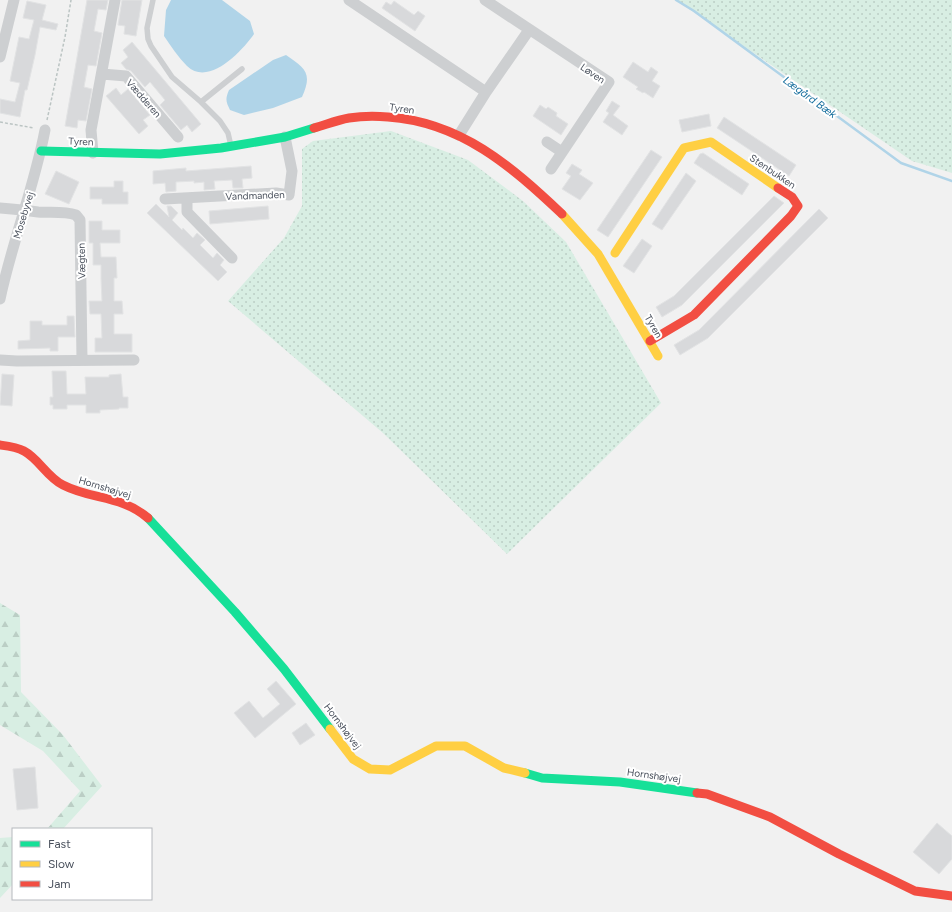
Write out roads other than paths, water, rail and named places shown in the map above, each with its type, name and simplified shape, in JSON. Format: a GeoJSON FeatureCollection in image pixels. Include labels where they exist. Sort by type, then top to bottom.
{"type":"FeatureCollection","features":[{"type":"Feature","properties":{"kind":"street"},"geometry":{"type":"LineString","coordinates":[[0,57],[14,0]]}},
{"type":"Feature","properties":{"kind":"street"},"geometry":{"type":"LineString","coordinates":[[93,153],[91,130],[115,0]]}},
{"type":"Feature","properties":{"kind":"street"},"geometry":{"type":"LineString","coordinates":[[349,0],[486,92]]}},
{"type":"Feature","properties":{"kind":"street","name":"Løven"},"geometry":{"type":"LineString","coordinates":[[484,0],[609,82],[551,169]]}},
{"type":"Feature","properties":{"kind":"street"},"geometry":{"type":"LineString","coordinates":[[459,135],[486,92],[529,30]]}},
{"type":"Feature","properties":{"kind":"street","name":"Vædderen"},"geometry":{"type":"LineString","coordinates":[[102,74],[126,76],[178,137]]}},
{"type":"Feature","properties":{"kind":"street","name":"Tyren"},"geometry":{"type":"LineString","coordinates":[[41,151],[160,154],[231,146],[285,137],[349,118],[376,116],[406,118],[431,124],[459,135],[490,154],[524,178],[567,218],[598,254],[658,356]]}},
{"type":"Feature","properties":{"kind":"street","name":"Mosebyvej"},"geometry":{"type":"LineString","coordinates":[[0,299],[7,267],[25,210],[41,151],[45,130]]}},
{"type":"Feature","properties":{"kind":"street","name":"Vandmanden"},"geometry":{"type":"LineString","coordinates":[[165,199],[276,193],[289,195],[292,171],[285,137]]}},
{"type":"Feature","properties":{"kind":"street"},"geometry":{"type":"LineString","coordinates":[[547,142],[562,152]]}},
{"type":"Feature","properties":{"kind":"street","name":"Stenbukken"},"geometry":{"type":"LineString","coordinates":[[615,253],[684,148],[711,142],[792,197],[798,206],[791,216],[694,315],[650,341]]}},
{"type":"Feature","properties":{"kind":"street"},"geometry":{"type":"LineString","coordinates":[[187,198],[187,212],[232,258]]}},
{"type":"Feature","properties":{"kind":"street"},"geometry":{"type":"LineString","coordinates":[[0,208],[25,210]]}},
{"type":"Feature","properties":{"kind":"street","name":"Vægten"},"geometry":{"type":"LineString","coordinates":[[25,210],[69,213],[76,215],[80,220],[82,360]]}},
{"type":"Feature","properties":{"kind":"street"},"geometry":{"type":"LineString","coordinates":[[0,360],[134,360]]}},
{"type":"Feature","properties":{"kind":"street","name":"Hornshøjvej"},"geometry":{"type":"LineString","coordinates":[[0,445],[15,447],[28,453],[49,475],[62,485],[86,494],[127,505],[143,514],[157,527],[236,612],[284,669],[353,758],[370,769],[390,770],[436,746],[465,746],[504,768],[542,778],[620,782],[707,794],[770,817],[839,854],[915,891],[952,896]]}},
{"type":"Feature","properties":{"kind":"lane"},"geometry":{"type":"LineString","coordinates":[[153,0],[147,28],[148,40],[172,78],[220,120],[228,133],[231,146]]}},
{"type":"Feature","properties":{"kind":"lane"},"geometry":{"type":"LineString","coordinates":[[201,102],[242,70]]}},
{"type":"Feature","properties":{"kind":"water"},"geometry":{"type":"Polygon","coordinates":[[[171,0],[222,0],[250,21],[254,34],[242,49],[215,70],[205,72],[196,71],[184,63],[164,36],[166,10],[171,0]]]}},
{"type":"Feature","properties":{"kind":"water"},"geometry":{"type":"Polygon","coordinates":[[[286,55],[302,68],[307,77],[307,82],[302,97],[273,108],[244,115],[230,110],[226,100],[229,90],[273,60],[286,55]]]}},
{"type":"Feature","properties":{"kind":"waterway","name":"Lægård Bæk"},"geometry":{"type":"LineString","coordinates":[[676,0],[694,11],[901,163],[952,181]]}}]}
